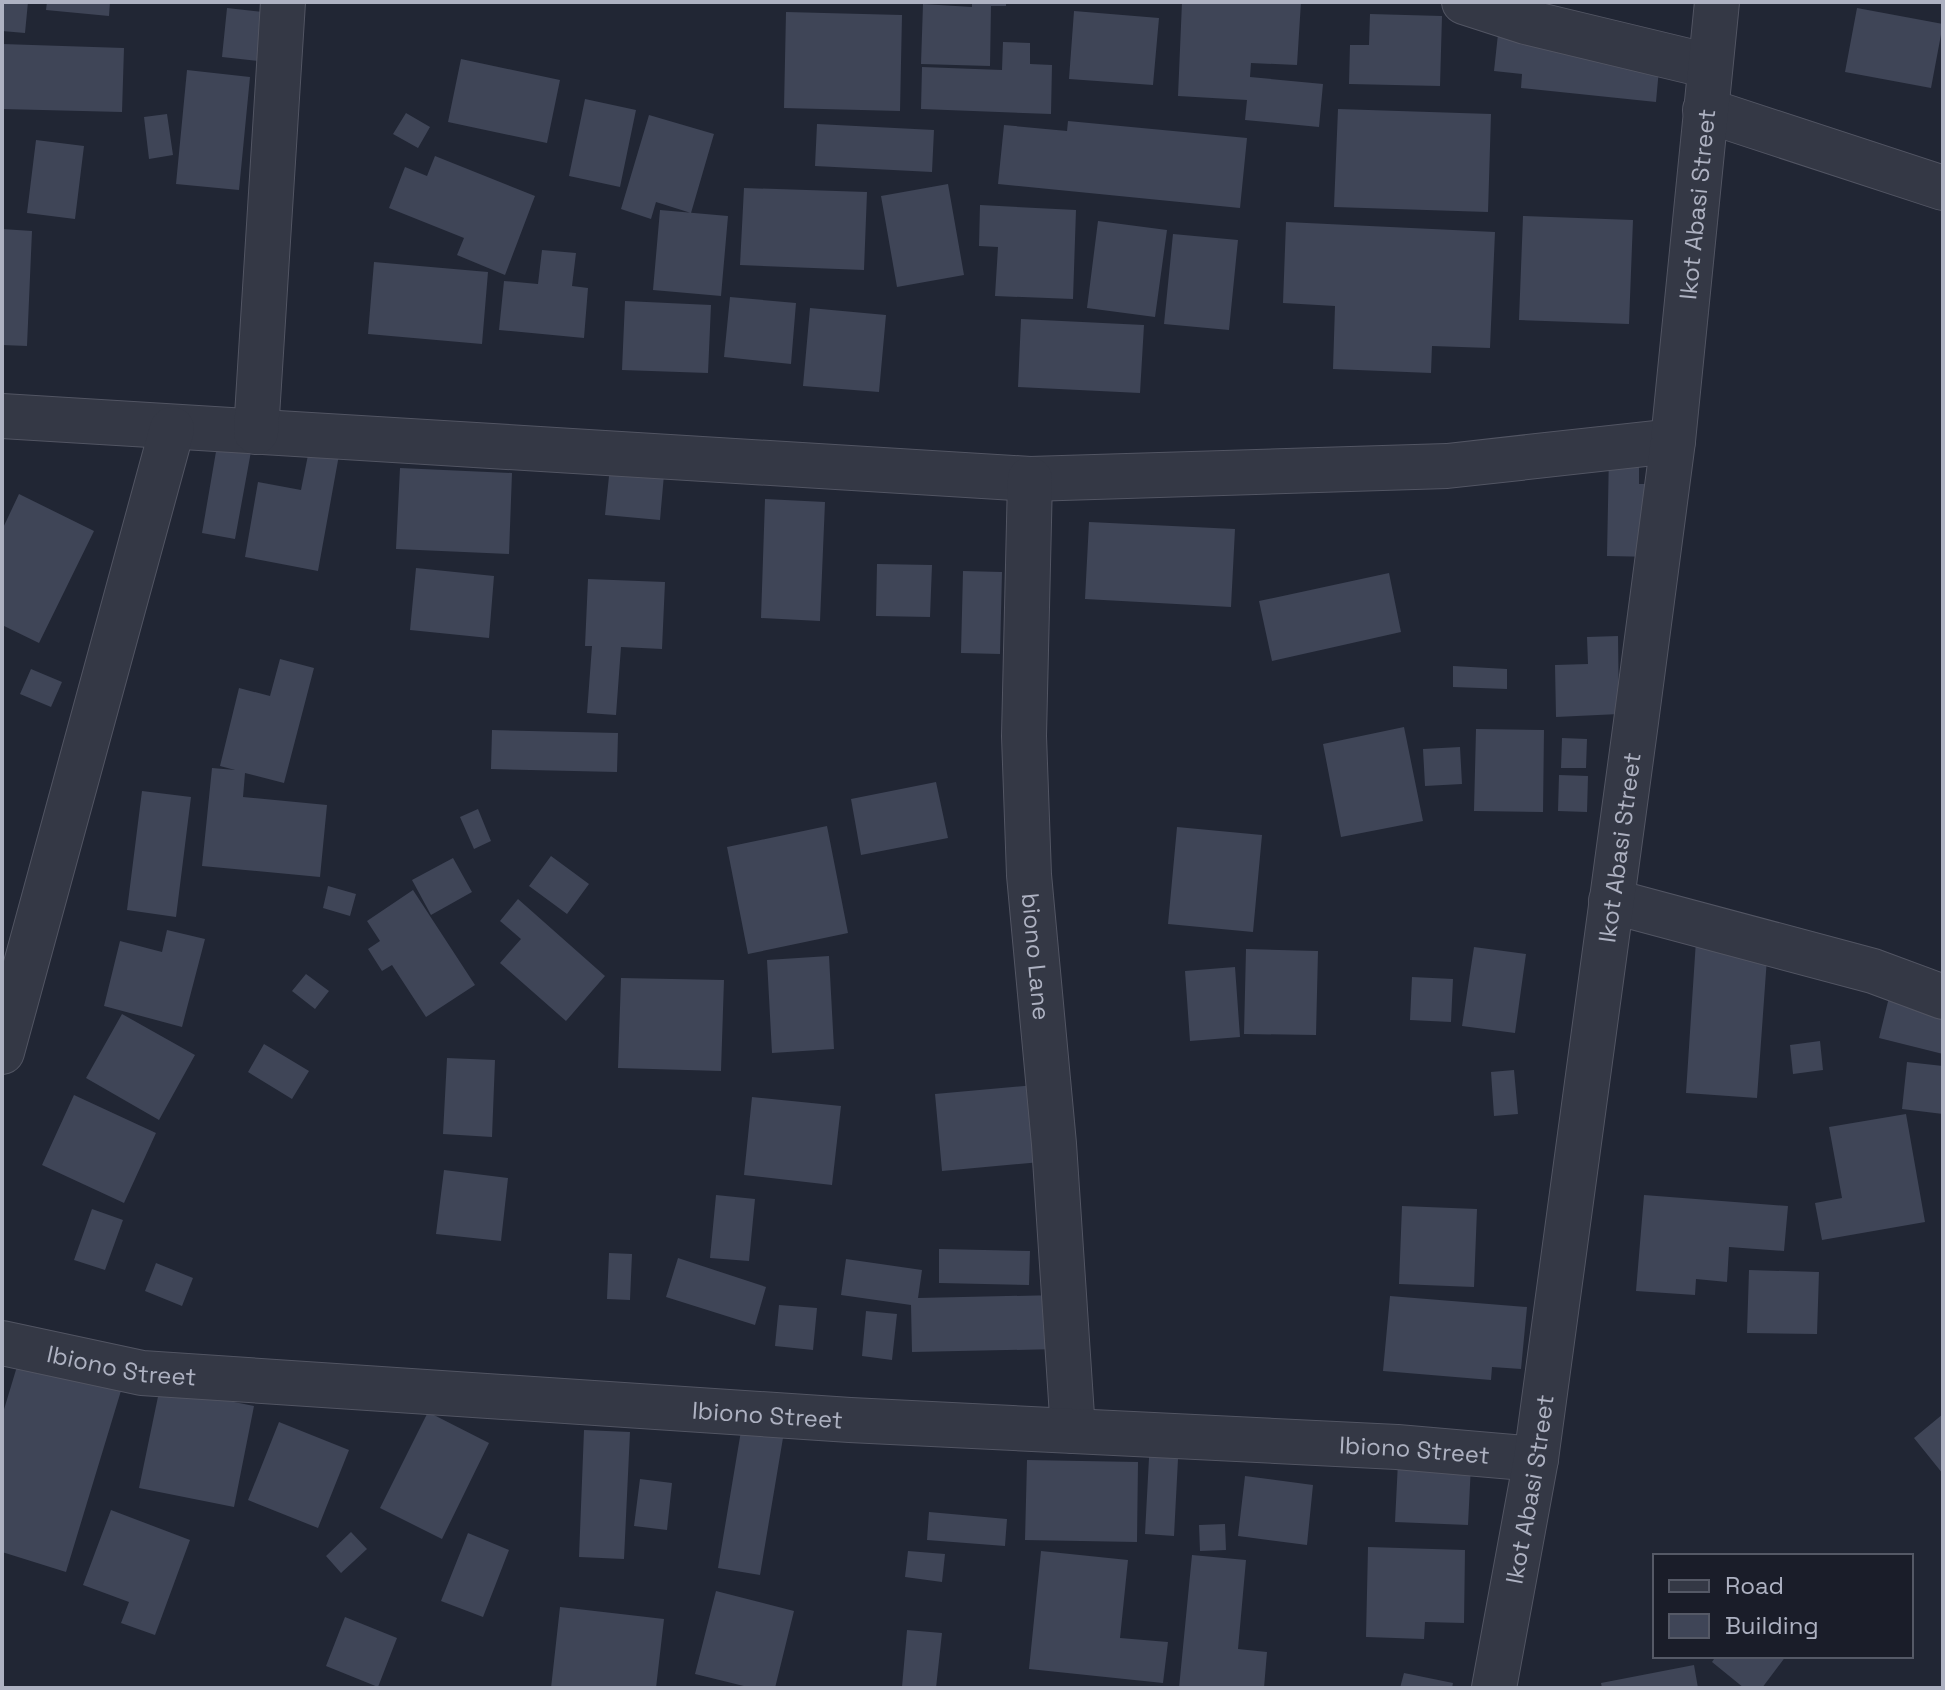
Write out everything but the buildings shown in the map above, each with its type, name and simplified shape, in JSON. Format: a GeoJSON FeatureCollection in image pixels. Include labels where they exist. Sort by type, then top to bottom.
{"type":"FeatureCollection","features":[{"type":"Feature","properties":{"kind":"street"},"geometry":{"type":"LineString","coordinates":[[256,432],[283,2]]}},
{"type":"Feature","properties":{"kind":"street"},"geometry":{"type":"LineString","coordinates":[[1464,2],[1526,22],[1709,66]]}},
{"type":"Feature","properties":{"kind":"street","name":"Ikot Abasi Street"},"geometry":{"type":"LineString","coordinates":[[1494,1688],[1536,1459],[1673,441],[1717,2]]}},
{"type":"Feature","properties":{"kind":"street"},"geometry":{"type":"LineString","coordinates":[[1705,110],[1943,188]]}},
{"type":"Feature","properties":{"kind":"street"},"geometry":{"type":"LineString","coordinates":[[2,416],[172,429],[1030,479],[1447,466],[1673,441]]}},
{"type":"Feature","properties":{"kind":"street"},"geometry":{"type":"LineString","coordinates":[[2,1052],[172,429]]}},
{"type":"Feature","properties":{"kind":"street","name":"biono Lane"},"geometry":{"type":"LineString","coordinates":[[1030,479],[1024,736],[1029,875],[1054,1144],[1073,1431]]}},
{"type":"Feature","properties":{"kind":"street"},"geometry":{"type":"LineString","coordinates":[[1611,901],[1873,971],[1943,997]]}},
{"type":"Feature","properties":{"kind":"street","name":"Ibiono Street"},"geometry":{"type":"LineString","coordinates":[[2,1343],[142,1373],[1073,1431],[1397,1447],[1536,1459]]}}]}
